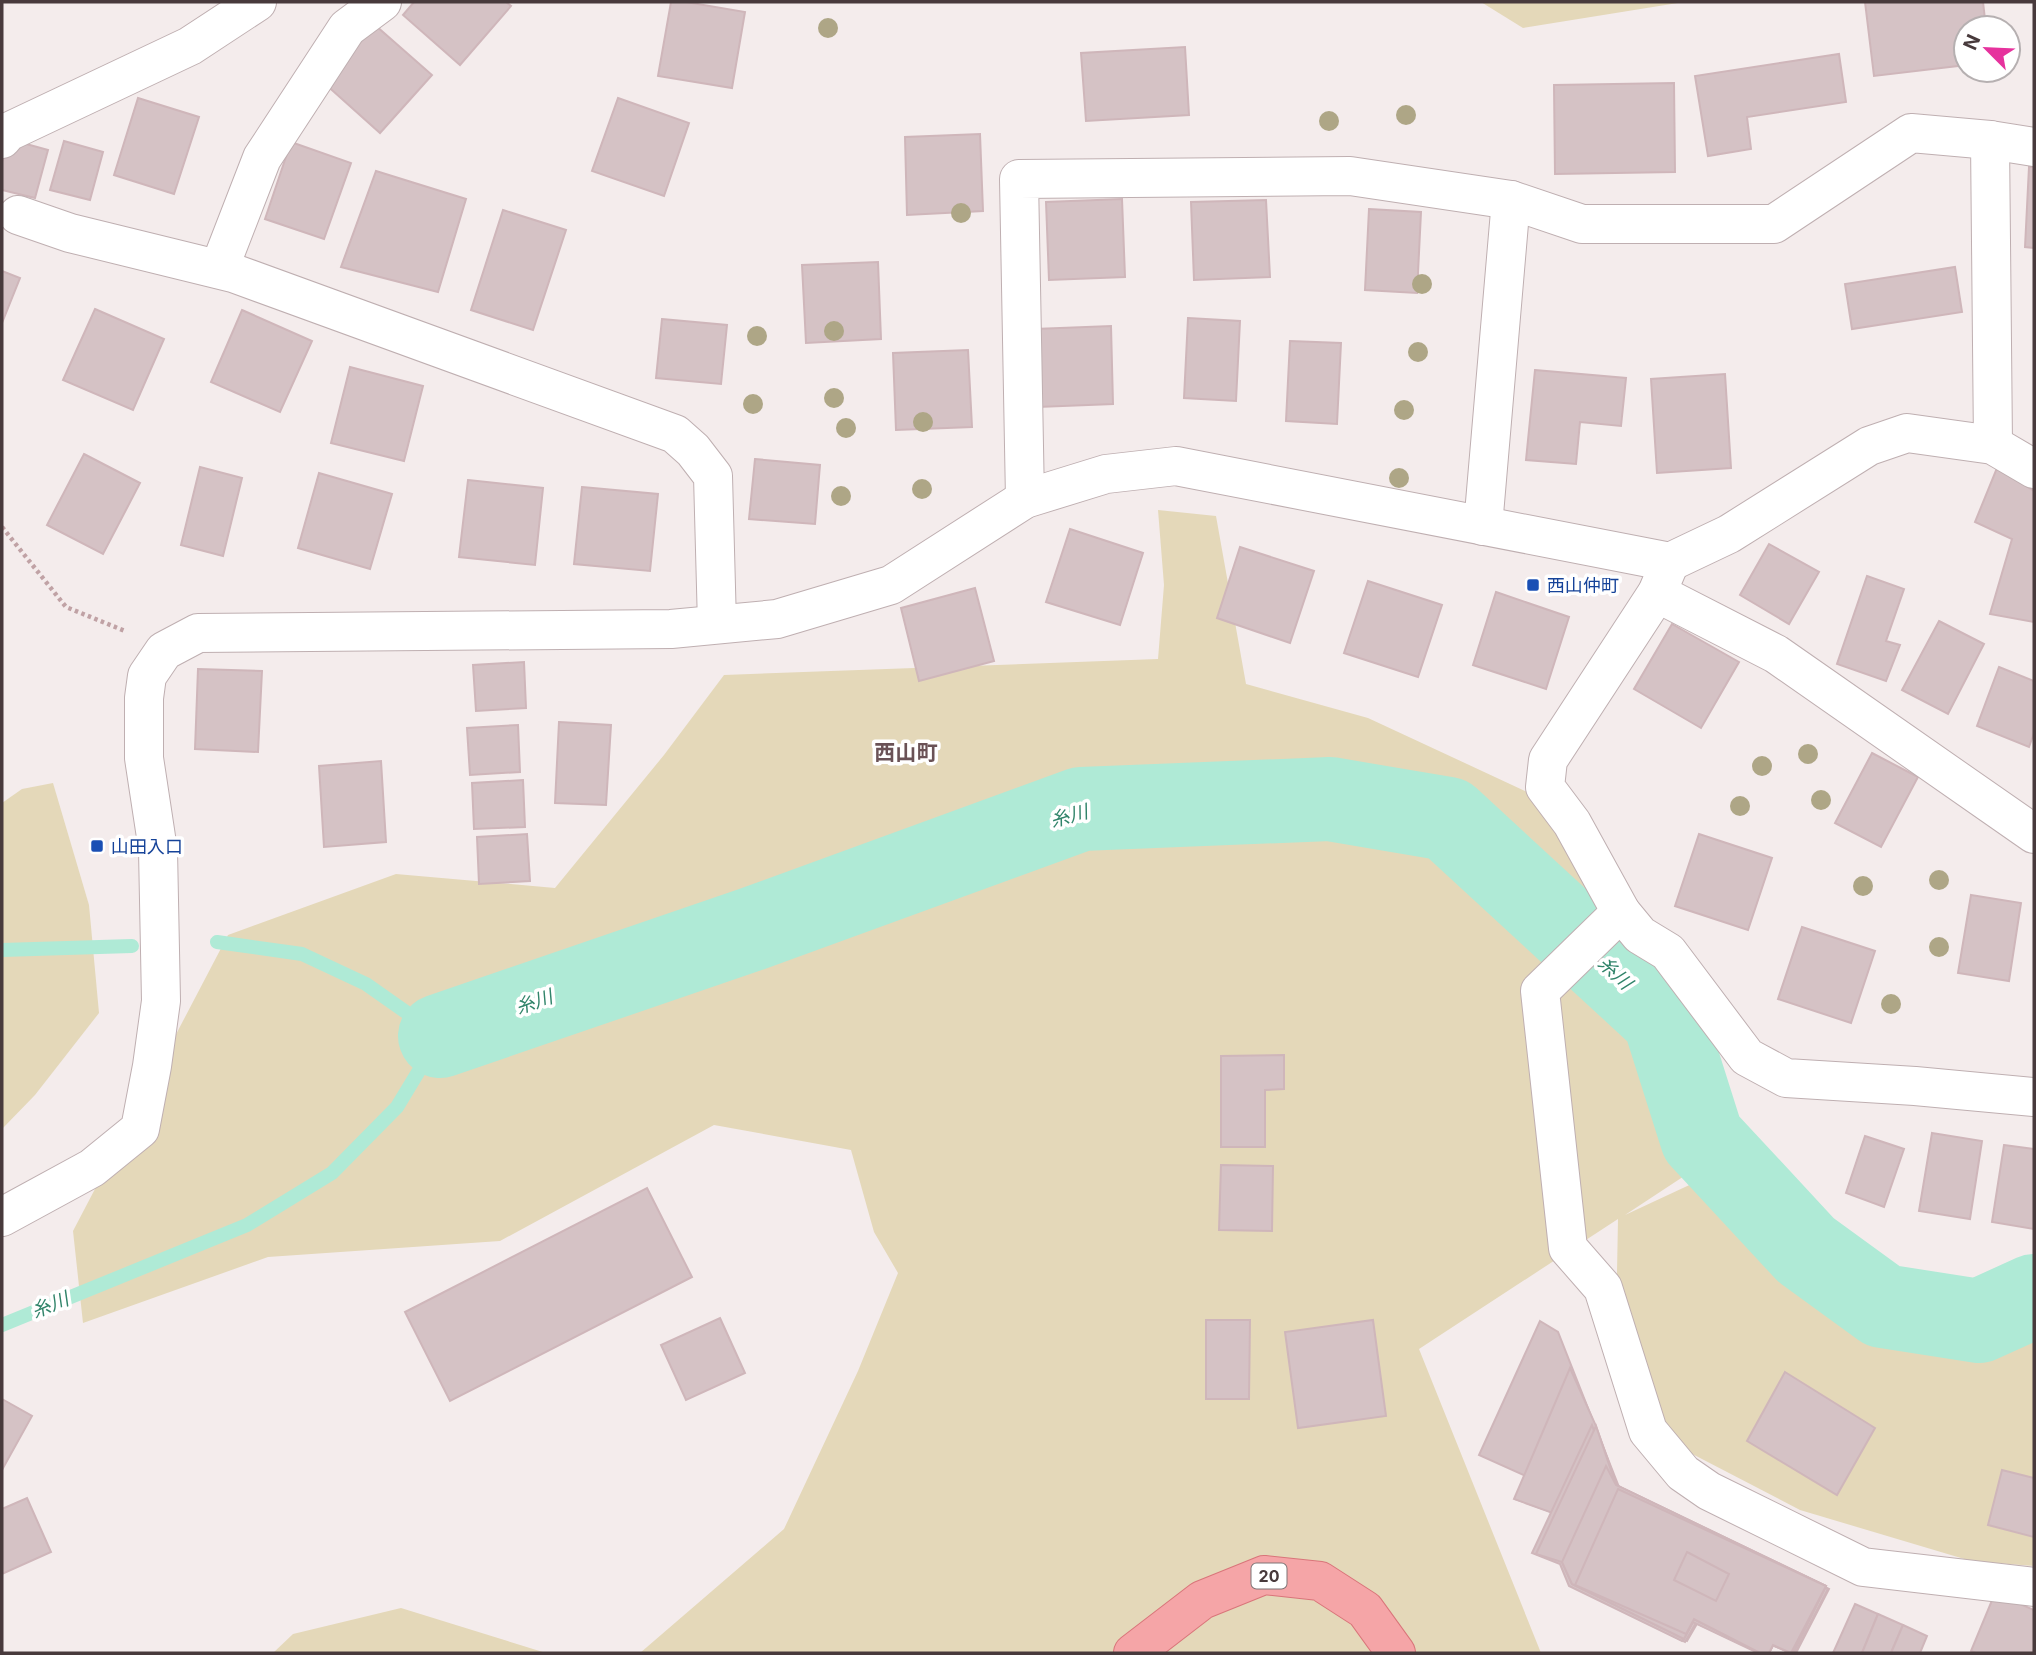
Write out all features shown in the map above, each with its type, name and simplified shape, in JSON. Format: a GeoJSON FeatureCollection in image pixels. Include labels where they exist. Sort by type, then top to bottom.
{"type":"FeatureCollection","features":[{"type":"Feature","properties":{"kind":"main road","name":"20"},"geometry":{"type":"LineString","coordinates":[[1133,1653],[1202,1600],[1264,1576],[1321,1581],[1365,1610],[1396,1653]]}},
{"type":"Feature","properties":{"kind":"street"},"geometry":{"type":"LineString","coordinates":[[2,139],[8,132],[190,47],[257,2]]}},
{"type":"Feature","properties":{"kind":"street"},"geometry":{"type":"LineString","coordinates":[[219,269],[262,158],[347,28],[382,2]]}},
{"type":"Feature","properties":{"kind":"street"},"geometry":{"type":"LineString","coordinates":[[1025,499],[1019,179],[1350,176],[1511,200],[1582,224],[1774,225],[1910,133],[2034,146]]}},
{"type":"Feature","properties":{"kind":"street"},"geometry":{"type":"LineString","coordinates":[[1990,140],[1993,445]]}},
{"type":"Feature","properties":{"kind":"street"},"geometry":{"type":"LineString","coordinates":[[1483,526],[1511,200]]}},
{"type":"Feature","properties":{"kind":"street"},"geometry":{"type":"LineString","coordinates":[[18,215],[70,233],[219,269],[675,434],[693,450],[713,476],[717,624]]}},
{"type":"Feature","properties":{"kind":"street"},"geometry":{"type":"LineString","coordinates":[[2034,469],[1993,445],[1907,433],[1869,446],[1729,534],[1663,578],[1548,760],[1545,787],[1572,823],[1621,912],[1640,935],[1668,952],[1747,1057],[1786,1079],[1915,1086],[2034,1097]]}},
{"type":"Feature","properties":{"kind":"street"},"geometry":{"type":"LineString","coordinates":[[2,1217],[92,1168],[140,1129],[161,1001],[158,850],[144,758],[144,698],[147,676],[164,651],[198,633],[671,629],[778,619],[891,585],[1025,499],[1106,474],[1176,466],[1483,526],[1663,578],[2034,834]]}},
{"type":"Feature","properties":{"kind":"street"},"geometry":{"type":"LineString","coordinates":[[1621,912],[1540,991],[1568,1248],[1603,1288],[1648,1431],[1683,1473],[1709,1492],[1863,1567],[2034,1587]]}},
{"type":"Feature","properties":{"kind":"path"},"geometry":{"type":"LineString","coordinates":[[2,527],[66,607],[131,633],[164,651]]}},
{"type":"Feature","properties":{"kind":"shaded area"},"geometry":{"type":"Polygon","coordinates":[[[1481,2],[1684,2],[1523,28],[1481,2]]]}},
{"type":"Feature","properties":{"kind":"shaded area"},"geometry":{"type":"Polygon","coordinates":[[[1158,510],[1216,516],[1246,684],[1368,718],[1566,810],[1742,1138],[1625,1215],[1728,1167],[1906,1342],[2034,1312],[2034,1566],[1971,1561],[1800,1510],[1648,1431],[1616,1326],[1618,1219],[1419,1349],[1541,1653],[640,1653],[784,1529],[858,1371],[898,1273],[874,1232],[851,1150],[714,1125],[500,1241],[268,1257],[83,1323],[73,1231],[228,935],[396,874],[555,888],[664,755],[724,675],[1158,659],[1164,585],[1158,510]]]}},
{"type":"Feature","properties":{"kind":"shaded area"},"geometry":{"type":"Polygon","coordinates":[[[53,783],[89,905],[99,1013],[35,1095],[2,1129],[2,803],[22,789],[53,783]]]}},
{"type":"Feature","properties":{"kind":"shaded area"},"geometry":{"type":"Polygon","coordinates":[[[401,1608],[546,1653],[273,1653],[293,1634],[401,1608]]]}},
{"type":"Feature","properties":{"kind":"building"},"geometry":{"type":"Polygon","coordinates":[[[414,2],[506,2],[511,6],[460,65],[403,15],[414,2]]]}},
{"type":"Feature","properties":{"kind":"building"},"geometry":{"type":"Polygon","coordinates":[[[671,2],[745,12],[732,88],[658,76],[671,2]]]}},
{"type":"Feature","properties":{"kind":"building"},"geometry":{"type":"Polygon","coordinates":[[[1865,2],[1983,2],[1984,14],[1952,14],[1952,67],[1874,76],[1865,2]]]}},
{"type":"Feature","properties":{"kind":"building"},"geometry":{"type":"Polygon","coordinates":[[[375,25],[432,75],[380,133],[324,83],[375,25]]]}},
{"type":"Feature","properties":{"kind":"building"},"geometry":{"type":"Polygon","coordinates":[[[1185,47],[1189,115],[1086,121],[1081,53],[1185,47]]]}},
{"type":"Feature","properties":{"kind":"building"},"geometry":{"type":"Polygon","coordinates":[[[1839,54],[1846,102],[1747,117],[1751,149],[1708,156],[1695,76],[1839,54]]]}},
{"type":"Feature","properties":{"kind":"building"},"geometry":{"type":"Polygon","coordinates":[[[1674,83],[1675,172],[1555,174],[1554,85],[1674,83]]]}},
{"type":"Feature","properties":{"kind":"building"},"geometry":{"type":"Polygon","coordinates":[[[138,98],[199,117],[174,194],[114,175],[138,98]]]}},
{"type":"Feature","properties":{"kind":"building"},"geometry":{"type":"Polygon","coordinates":[[[618,98],[689,123],[664,196],[592,171],[618,98]]]}},
{"type":"Feature","properties":{"kind":"building"},"geometry":{"type":"Polygon","coordinates":[[[980,134],[983,211],[907,215],[905,137],[980,134]]]}},
{"type":"Feature","properties":{"kind":"building"},"geometry":{"type":"Polygon","coordinates":[[[8,139],[48,150],[35,198],[2,190],[2,162],[8,139]]]}},
{"type":"Feature","properties":{"kind":"building"},"geometry":{"type":"Polygon","coordinates":[[[64,141],[103,152],[90,200],[50,190],[64,141]]]}},
{"type":"Feature","properties":{"kind":"building"},"geometry":{"type":"Polygon","coordinates":[[[291,142],[351,163],[324,239],[265,219],[291,142]]]}},
{"type":"Feature","properties":{"kind":"building"},"geometry":{"type":"Polygon","coordinates":[[[2029,167],[2034,167],[2034,248],[2025,247],[2029,167]]]}},
{"type":"Feature","properties":{"kind":"building"},"geometry":{"type":"Polygon","coordinates":[[[376,171],[466,199],[438,292],[341,267],[376,171]]]}},
{"type":"Feature","properties":{"kind":"building"},"geometry":{"type":"Polygon","coordinates":[[[1122,199],[1125,277],[1049,280],[1046,202],[1122,199]]]}},
{"type":"Feature","properties":{"kind":"building"},"geometry":{"type":"Polygon","coordinates":[[[1266,200],[1270,277],[1194,280],[1191,202],[1266,200]]]}},
{"type":"Feature","properties":{"kind":"building"},"geometry":{"type":"Polygon","coordinates":[[[1369,209],[1421,212],[1417,293],[1365,290],[1369,209]]]}},
{"type":"Feature","properties":{"kind":"building"},"geometry":{"type":"Polygon","coordinates":[[[503,210],[566,230],[533,330],[471,310],[503,210]]]}},
{"type":"Feature","properties":{"kind":"building"},"geometry":{"type":"Polygon","coordinates":[[[878,262],[881,339],[806,343],[802,265],[878,262]]]}},
{"type":"Feature","properties":{"kind":"building"},"geometry":{"type":"Polygon","coordinates":[[[1955,267],[1962,312],[1852,329],[1845,284],[1955,267]]]}},
{"type":"Feature","properties":{"kind":"building"},"geometry":{"type":"Polygon","coordinates":[[[2,271],[20,278],[2,323],[2,271]]]}},
{"type":"Feature","properties":{"kind":"building"},"geometry":{"type":"Polygon","coordinates":[[[95,309],[164,339],[133,410],[63,380],[95,309]]]}},
{"type":"Feature","properties":{"kind":"building"},"geometry":{"type":"Polygon","coordinates":[[[242,310],[312,341],[280,412],[211,382],[242,310]]]}},
{"type":"Feature","properties":{"kind":"building"},"geometry":{"type":"Polygon","coordinates":[[[1188,318],[1240,321],[1236,401],[1184,398],[1188,318]]]}},
{"type":"Feature","properties":{"kind":"building"},"geometry":{"type":"Polygon","coordinates":[[[662,319],[727,325],[721,384],[656,378],[662,319]]]}},
{"type":"Feature","properties":{"kind":"building"},"geometry":{"type":"Polygon","coordinates":[[[1111,326],[1113,404],[1038,407],[1035,329],[1111,326]]]}},
{"type":"Feature","properties":{"kind":"building"},"geometry":{"type":"Polygon","coordinates":[[[1290,341],[1341,343],[1337,424],[1286,421],[1290,341]]]}},
{"type":"Feature","properties":{"kind":"building"},"geometry":{"type":"Polygon","coordinates":[[[968,350],[972,427],[896,430],[893,353],[968,350]]]}},
{"type":"Feature","properties":{"kind":"building"},"geometry":{"type":"Polygon","coordinates":[[[350,367],[423,386],[404,461],[331,443],[350,367]]]}},
{"type":"Feature","properties":{"kind":"building"},"geometry":{"type":"Polygon","coordinates":[[[1535,370],[1626,378],[1621,426],[1580,422],[1576,464],[1526,460],[1535,370]]]}},
{"type":"Feature","properties":{"kind":"building"},"geometry":{"type":"Polygon","coordinates":[[[1725,374],[1731,468],[1657,473],[1651,379],[1725,374]]]}},
{"type":"Feature","properties":{"kind":"building"},"geometry":{"type":"Polygon","coordinates":[[[84,454],[140,483],[103,554],[47,525],[84,454]]]}},
{"type":"Feature","properties":{"kind":"building"},"geometry":{"type":"Polygon","coordinates":[[[755,459],[820,465],[815,524],[749,519],[755,459]]]}},
{"type":"Feature","properties":{"kind":"building"},"geometry":{"type":"Polygon","coordinates":[[[200,467],[242,478],[223,556],[181,545],[200,467]]]}},
{"type":"Feature","properties":{"kind":"building"},"geometry":{"type":"Polygon","coordinates":[[[1997,468],[2034,491],[2034,622],[1990,614],[2012,539],[1975,522],[1997,468]]]}},
{"type":"Feature","properties":{"kind":"building"},"geometry":{"type":"Polygon","coordinates":[[[319,473],[392,494],[370,569],[298,548],[319,473]]]}},
{"type":"Feature","properties":{"kind":"building"},"geometry":{"type":"Polygon","coordinates":[[[468,480],[543,488],[535,565],[459,557],[468,480]]]}},
{"type":"Feature","properties":{"kind":"building"},"geometry":{"type":"Polygon","coordinates":[[[582,487],[658,494],[650,571],[574,564],[582,487]]]}},
{"type":"Feature","properties":{"kind":"building"},"geometry":{"type":"Polygon","coordinates":[[[1070,529],[1143,553],[1120,625],[1046,602],[1070,529]]]}},
{"type":"Feature","properties":{"kind":"building"},"geometry":{"type":"Polygon","coordinates":[[[1769,544],[1819,572],[1789,624],[1740,595],[1769,544]]]}},
{"type":"Feature","properties":{"kind":"building"},"geometry":{"type":"Polygon","coordinates":[[[1240,547],[1314,571],[1290,643],[1217,618],[1240,547]]]}},
{"type":"Feature","properties":{"kind":"building"},"geometry":{"type":"Polygon","coordinates":[[[1867,576],[1904,589],[1886,641],[1900,645],[1886,681],[1837,664],[1867,576]]]}},
{"type":"Feature","properties":{"kind":"building"},"geometry":{"type":"Polygon","coordinates":[[[1368,581],[1442,605],[1418,677],[1344,653],[1368,581]]]}},
{"type":"Feature","properties":{"kind":"building"},"geometry":{"type":"Polygon","coordinates":[[[975,588],[994,661],[919,681],[901,608],[975,588]]]}},
{"type":"Feature","properties":{"kind":"building"},"geometry":{"type":"Polygon","coordinates":[[[1496,592],[1569,617],[1546,689],[1473,665],[1496,592]]]}},
{"type":"Feature","properties":{"kind":"building"},"geometry":{"type":"Polygon","coordinates":[[[1939,621],[1984,644],[1948,714],[1902,690],[1939,621]]]}},
{"type":"Feature","properties":{"kind":"building"},"geometry":{"type":"Polygon","coordinates":[[[1672,624],[1739,662],[1701,728],[1634,689],[1672,624]]]}},
{"type":"Feature","properties":{"kind":"building"},"geometry":{"type":"Polygon","coordinates":[[[524,662],[526,708],[476,711],[473,665],[524,662]]]}},
{"type":"Feature","properties":{"kind":"building"},"geometry":{"type":"Polygon","coordinates":[[[1999,667],[2034,681],[2034,733],[2029,747],[1977,726],[1999,667]]]}},
{"type":"Feature","properties":{"kind":"building"},"geometry":{"type":"Polygon","coordinates":[[[198,669],[262,671],[258,752],[195,749],[198,669]]]}},
{"type":"Feature","properties":{"kind":"building"},"geometry":{"type":"Polygon","coordinates":[[[559,722],[611,725],[606,805],[555,803],[559,722]]]}},
{"type":"Feature","properties":{"kind":"building"},"geometry":{"type":"Polygon","coordinates":[[[518,725],[520,772],[470,775],[467,728],[518,725]]]}},
{"type":"Feature","properties":{"kind":"building"},"geometry":{"type":"Polygon","coordinates":[[[1872,753],[1918,777],[1881,847],[1835,823],[1872,753]]]}},
{"type":"Feature","properties":{"kind":"building"},"geometry":{"type":"Polygon","coordinates":[[[381,761],[386,842],[324,847],[319,766],[381,761]]]}},
{"type":"Feature","properties":{"kind":"building"},"geometry":{"type":"Polygon","coordinates":[[[523,780],[525,827],[474,829],[472,783],[523,780]]]}},
{"type":"Feature","properties":{"kind":"building"},"geometry":{"type":"Polygon","coordinates":[[[527,834],[530,881],[479,884],[477,837],[527,834]]]}},
{"type":"Feature","properties":{"kind":"building"},"geometry":{"type":"Polygon","coordinates":[[[1699,834],[1772,858],[1748,930],[1675,906],[1699,834]]]}},
{"type":"Feature","properties":{"kind":"building"},"geometry":{"type":"Polygon","coordinates":[[[1971,895],[2021,903],[2009,981],[1958,973],[1971,895]]]}},
{"type":"Feature","properties":{"kind":"building"},"geometry":{"type":"Polygon","coordinates":[[[1802,927],[1875,951],[1851,1023],[1778,999],[1802,927]]]}},
{"type":"Feature","properties":{"kind":"building"},"geometry":{"type":"Polygon","coordinates":[[[1284,1055],[1284,1089],[1265,1090],[1265,1147],[1221,1147],[1221,1056],[1284,1055]]]}},
{"type":"Feature","properties":{"kind":"building"},"geometry":{"type":"Polygon","coordinates":[[[1932,1133],[1982,1141],[1970,1219],[1919,1211],[1932,1133]]]}},
{"type":"Feature","properties":{"kind":"building"},"geometry":{"type":"Polygon","coordinates":[[[1865,1136],[1904,1149],[1884,1207],[1846,1193],[1865,1136]]]}},
{"type":"Feature","properties":{"kind":"building"},"geometry":{"type":"Polygon","coordinates":[[[2004,1145],[2034,1149],[2034,1229],[1992,1222],[2004,1145]]]}},
{"type":"Feature","properties":{"kind":"building"},"geometry":{"type":"Polygon","coordinates":[[[1221,1165],[1273,1166],[1272,1231],[1219,1230],[1221,1165]]]}},
{"type":"Feature","properties":{"kind":"building"},"geometry":{"type":"Polygon","coordinates":[[[647,1188],[692,1277],[450,1401],[405,1312],[647,1188]]]}},
{"type":"Feature","properties":{"kind":"building"},"geometry":{"type":"Polygon","coordinates":[[[720,1318],[745,1373],[686,1400],[661,1345],[720,1318]]]}},
{"type":"Feature","properties":{"kind":"building"},"geometry":{"type":"Polygon","coordinates":[[[1206,1320],[1250,1320],[1249,1399],[1206,1399],[1206,1320]]]}},
{"type":"Feature","properties":{"kind":"building"},"geometry":{"type":"Polygon","coordinates":[[[1373,1320],[1386,1416],[1298,1428],[1285,1332],[1373,1320]]]}},
{"type":"Feature","properties":{"kind":"building"},"geometry":{"type":"Polygon","coordinates":[[[1540,1321],[1558,1332],[1619,1487],[1829,1589],[1796,1653],[1774,1644],[1769,1653],[1762,1653],[1698,1622],[1687,1641],[1574,1586],[1565,1564],[1536,1553],[1554,1513],[1515,1499],[1526,1476],[1479,1455],[1540,1321]]]}},
{"type":"Feature","properties":{"kind":"building"},"geometry":{"type":"Polygon","coordinates":[[[1570,1368],[1596,1426],[1618,1488],[1828,1589],[1795,1653],[1773,1645],[1769,1653],[1760,1653],[1696,1623],[1685,1642],[1574,1587],[1565,1565],[1536,1554],[1553,1513],[1514,1499],[1570,1368]]]}},
{"type":"Feature","properties":{"kind":"building"},"geometry":{"type":"Polygon","coordinates":[[[1785,1372],[1875,1428],[1837,1495],[1747,1441],[1785,1372]]]}},
{"type":"Feature","properties":{"kind":"building"},"geometry":{"type":"Polygon","coordinates":[[[2,1399],[32,1416],[2,1470],[2,1399]]]}},
{"type":"Feature","properties":{"kind":"building"},"geometry":{"type":"Polygon","coordinates":[[[1592,1425],[1613,1486],[1823,1588],[1791,1653],[1769,1644],[1764,1653],[1758,1653],[1693,1622],[1682,1641],[1569,1586],[1560,1564],[1532,1553],[1592,1425]]]}},
{"type":"Feature","properties":{"kind":"building"},"geometry":{"type":"Polygon","coordinates":[[[1596,1426],[1616,1485],[1826,1586],[1793,1653],[1771,1642],[1764,1653],[1694,1619],[1684,1639],[1572,1584],[1562,1562],[1536,1554],[1596,1426]]]}},
{"type":"Feature","properties":{"kind":"building"},"geometry":{"type":"Polygon","coordinates":[[[1606,1466],[1616,1485],[1826,1586],[1793,1653],[1771,1642],[1768,1653],[1760,1653],[1694,1619],[1684,1639],[1572,1584],[1562,1562],[1606,1466]]]}},
{"type":"Feature","properties":{"kind":"building"},"geometry":{"type":"Polygon","coordinates":[[[2002,1470],[2034,1478],[2034,1537],[1988,1525],[2002,1470]]]}},
{"type":"Feature","properties":{"kind":"building"},"geometry":{"type":"Polygon","coordinates":[[[1618,1489],[1826,1586],[1791,1653],[1773,1645],[1769,1653],[1760,1653],[1694,1619],[1686,1634],[1575,1585],[1618,1489]]]}},
{"type":"Feature","properties":{"kind":"building"},"geometry":{"type":"Polygon","coordinates":[[[27,1498],[51,1552],[2,1574],[2,1509],[27,1498]]]}},
{"type":"Feature","properties":{"kind":"building"},"geometry":{"type":"Polygon","coordinates":[[[1687,1552],[1729,1574],[1716,1601],[1674,1580],[1687,1552]]]}},
{"type":"Feature","properties":{"kind":"building"},"geometry":{"type":"Polygon","coordinates":[[[1995,1593],[2034,1610],[2032,1653],[1971,1651],[1995,1593]]]}},
{"type":"Feature","properties":{"kind":"building"},"geometry":{"type":"Polygon","coordinates":[[[1855,1604],[1878,1614],[1862,1653],[1833,1653],[1855,1604]]]}},
{"type":"Feature","properties":{"kind":"building"},"geometry":{"type":"Polygon","coordinates":[[[1878,1614],[1903,1625],[1891,1653],[1862,1653],[1878,1614]]]}},
{"type":"Feature","properties":{"kind":"building"},"geometry":{"type":"Polygon","coordinates":[[[1903,1625],[1927,1636],[1920,1653],[1891,1653],[1903,1625]]]}},
{"type":"Feature","properties":{"kind":"waterway","name":"糸川"},"geometry":{"type":"LineString","coordinates":[[440,1036],[752,929],[1081,809],[1330,799],[1448,819],[1664,1018],[1702,1138],[1806,1250],[1883,1306],[1979,1321],[2034,1296]]}},
{"type":"Feature","properties":{"kind":"waterway","name":"糸川"},"geometry":{"type":"LineString","coordinates":[[2,1325],[247,1225],[332,1173],[397,1107],[440,1036],[366,984],[302,954],[217,942]]}},
{"type":"Feature","properties":{"kind":"waterway"},"geometry":{"type":"LineString","coordinates":[[2,950],[132,946]]}},
{"type":"Feature","properties":{"kind":"place","name":"西山仲町"},"geometry":{"type":"Point","coordinates":[1533,585]}},
{"type":"Feature","properties":{"kind":"place","name":"山田入口"},"geometry":{"type":"Point","coordinates":[97,846]}},
{"type":"Feature","properties":{"kind":"district","name":"西山町"},"geometry":{"type":"Point","coordinates":[906,752]}}]}
